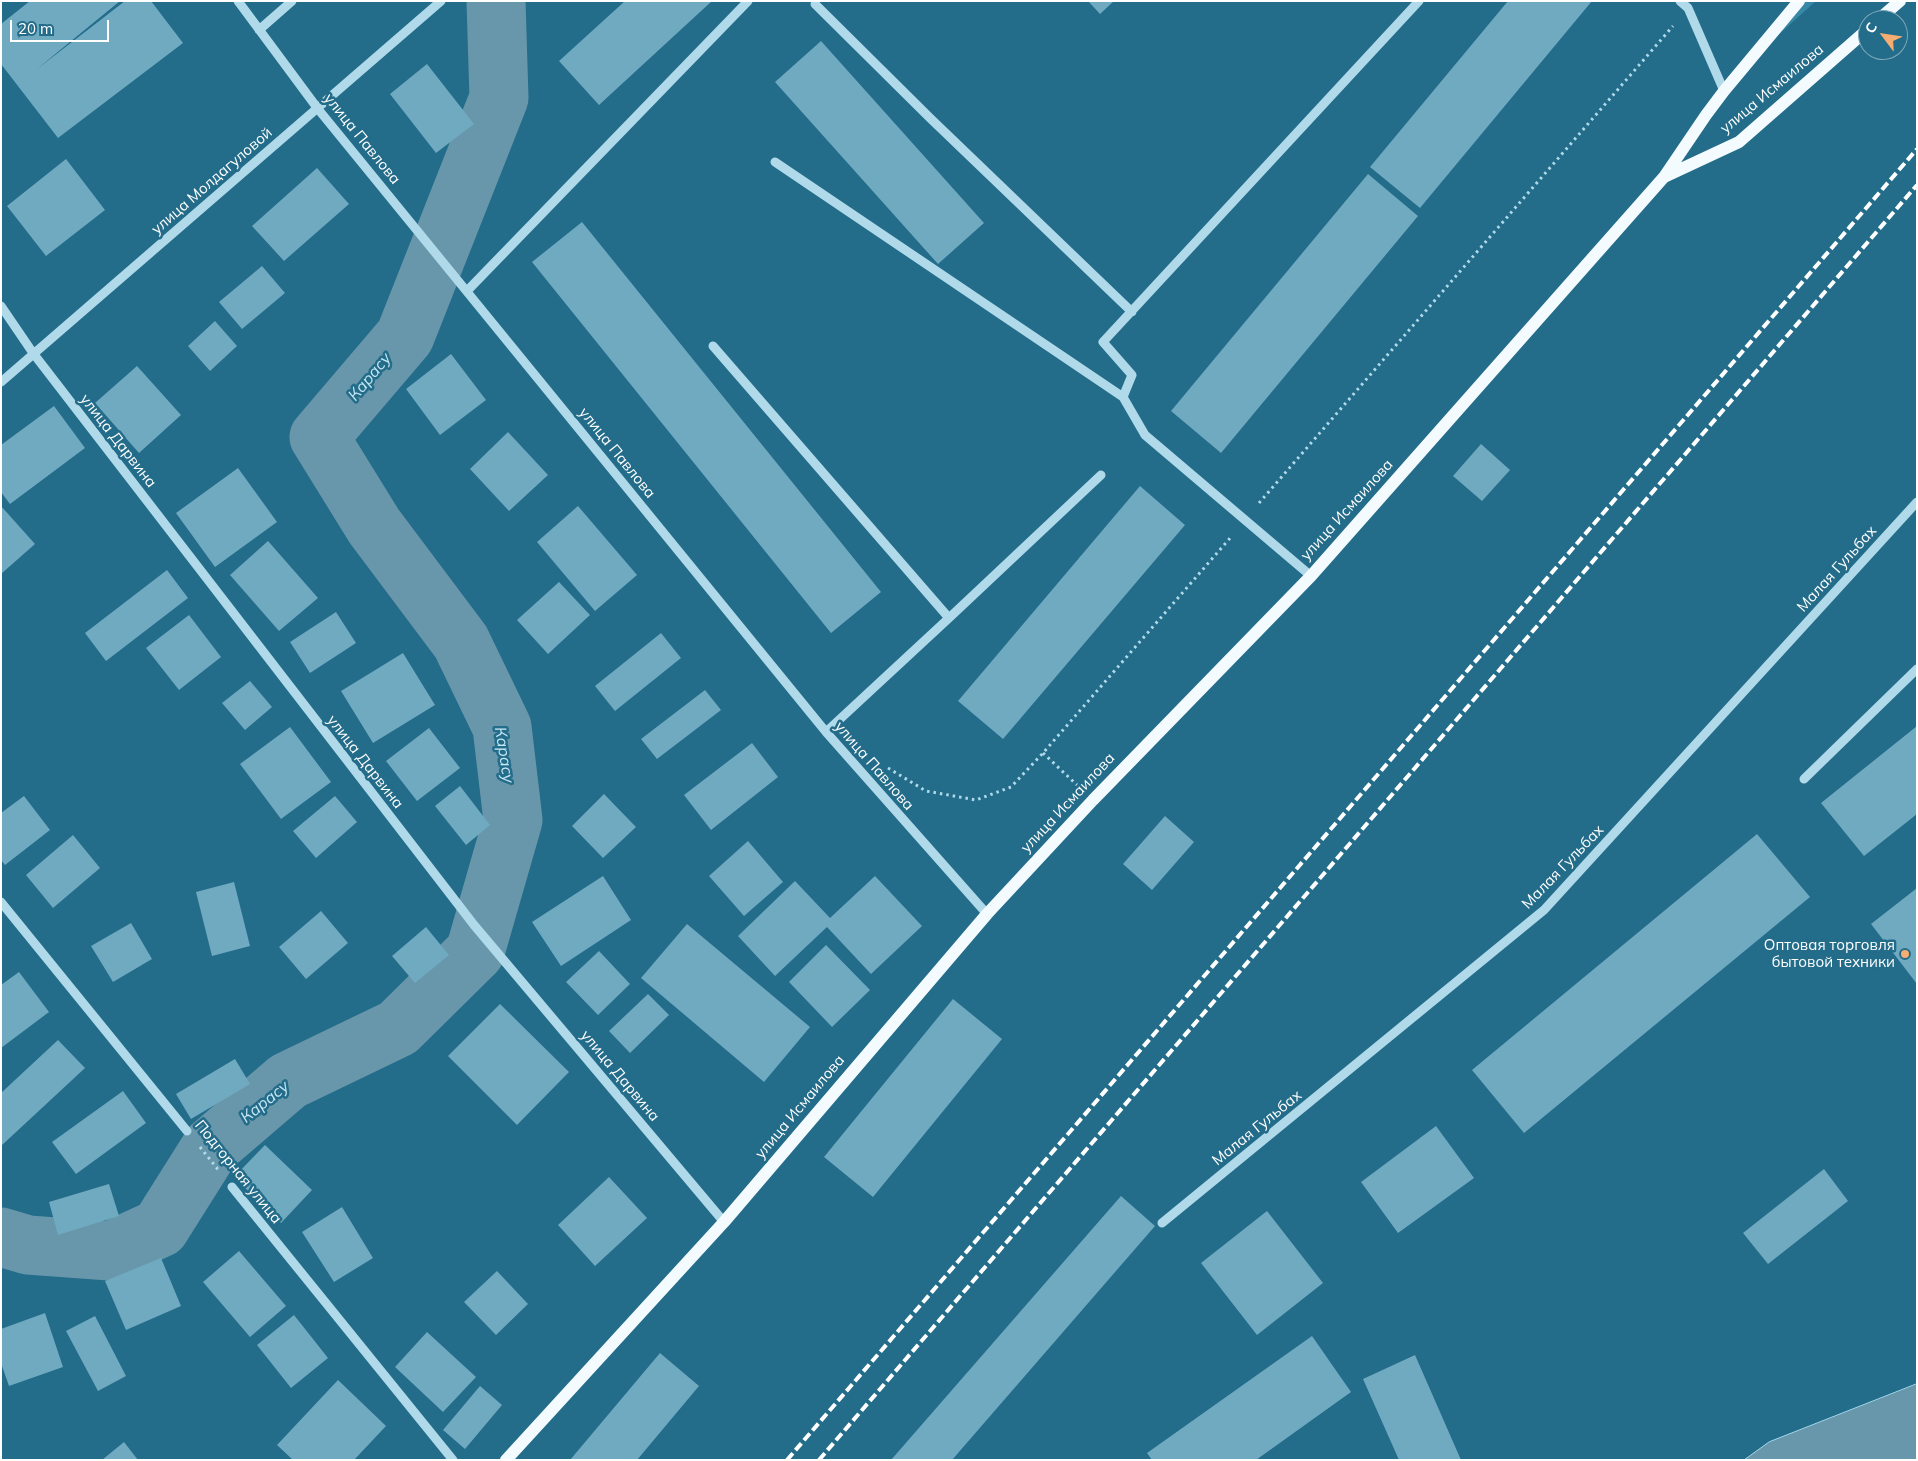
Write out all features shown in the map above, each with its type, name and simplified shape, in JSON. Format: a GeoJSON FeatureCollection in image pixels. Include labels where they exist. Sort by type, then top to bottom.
{"type":"FeatureCollection","features":[{"type":"Feature","properties":{"kind":"main road","name":"улица Исмаилова"},"geometry":{"type":"LineString","coordinates":[[506,1460],[724,1222],[987,914],[1093,800],[1311,576],[1664,177],[1724,91],[1799,1]]}},
{"type":"Feature","properties":{"kind":"main road"},"geometry":{"type":"LineString","coordinates":[[1890,10],[1900,1]]}},
{"type":"Feature","properties":{"kind":"main road","name":"улица Исмаилова"},"geometry":{"type":"LineString","coordinates":[[1664,177],[1739,142],[1858,38]]}},
{"type":"Feature","properties":{"kind":"street","name":"улица Павлова"},"geometry":{"type":"LineString","coordinates":[[238,1],[318,108],[826,732],[987,914]]}},
{"type":"Feature","properties":{"kind":"street"},"geometry":{"type":"LineString","coordinates":[[260,30],[292,1]]}},
{"type":"Feature","properties":{"kind":"street","name":"улица Молдагуловой"},"geometry":{"type":"LineString","coordinates":[[1,382],[441,1]]}},
{"type":"Feature","properties":{"kind":"street"},"geometry":{"type":"LineString","coordinates":[[468,291],[748,1]]}},
{"type":"Feature","properties":{"kind":"street"},"geometry":{"type":"LineString","coordinates":[[1122,397],[1132,375],[1103,342],[1419,1]]}},
{"type":"Feature","properties":{"kind":"street"},"geometry":{"type":"LineString","coordinates":[[1680,1],[1688,8],[1724,91]]}},
{"type":"Feature","properties":{"kind":"street"},"geometry":{"type":"LineString","coordinates":[[815,4],[930,118],[1132,312]]}},
{"type":"Feature","properties":{"kind":"street"},"geometry":{"type":"LineString","coordinates":[[775,162],[1122,397],[1145,435],[1311,576]]}},
{"type":"Feature","properties":{"kind":"street","name":"улица Дарвина"},"geometry":{"type":"LineString","coordinates":[[1,306],[33,354],[474,925],[724,1222]]}},
{"type":"Feature","properties":{"kind":"street"},"geometry":{"type":"LineString","coordinates":[[713,346],[949,618]]}},
{"type":"Feature","properties":{"kind":"street"},"geometry":{"type":"LineString","coordinates":[[826,732],[1101,475]]}},
{"type":"Feature","properties":{"kind":"street","name":"Малая Гульбах"},"geometry":{"type":"LineString","coordinates":[[1162,1223],[1544,910],[1917,502]]}},
{"type":"Feature","properties":{"kind":"street"},"geometry":{"type":"LineString","coordinates":[[1804,779],[1917,669]]}},
{"type":"Feature","properties":{"kind":"street","name":"Подгорная улица"},"geometry":{"type":"LineString","coordinates":[[1,902],[187,1131]]}},
{"type":"Feature","properties":{"kind":"street","name":"Подгорная улица"},"geometry":{"type":"LineString","coordinates":[[232,1187],[453,1460]]}},
{"type":"Feature","properties":{"kind":"path"},"geometry":{"type":"LineString","coordinates":[[887,767],[926,791],[976,800],[1011,788],[1688,8]]}},
{"type":"Feature","properties":{"kind":"path"},"geometry":{"type":"LineString","coordinates":[[1043,753],[1093,800]]}},
{"type":"Feature","properties":{"kind":"path","name":"Подгорная улица"},"geometry":{"type":"LineString","coordinates":[[187,1131],[232,1187]]}},
{"type":"Feature","properties":{"kind":"shaded area"},"geometry":{"type":"Polygon","coordinates":[[[1803,1],[1816,1],[1766,46],[1803,1]]]}},
{"type":"Feature","properties":{"kind":"shaded area"},"geometry":{"type":"Polygon","coordinates":[[[1917,1384],[1917,1460],[1744,1460],[1769,1442],[1917,1384]]]}},
{"type":"Feature","properties":{"kind":"building"},"geometry":{"type":"Polygon","coordinates":[[[30,1],[120,1],[37,69],[125,1],[151,1],[183,43],[58,138],[1,64],[1,24],[30,1]]]}},
{"type":"Feature","properties":{"kind":"building"},"geometry":{"type":"Polygon","coordinates":[[[625,1],[712,1],[599,105],[559,61],[625,1]]]}},
{"type":"Feature","properties":{"kind":"building"},"geometry":{"type":"Polygon","coordinates":[[[1088,1],[1114,1],[1100,14],[1088,1]]]}},
{"type":"Feature","properties":{"kind":"building"},"geometry":{"type":"Polygon","coordinates":[[[1508,1],[1592,1],[1420,208],[1370,167],[1508,1]]]}},
{"type":"Feature","properties":{"kind":"building"},"geometry":{"type":"Polygon","coordinates":[[[821,41],[984,223],[938,264],[775,82],[821,41]]]}},
{"type":"Feature","properties":{"kind":"building"},"geometry":{"type":"Polygon","coordinates":[[[427,64],[474,124],[436,153],[390,94],[427,64]]]}},
{"type":"Feature","properties":{"kind":"building"},"geometry":{"type":"Polygon","coordinates":[[[66,159],[105,210],[46,256],[7,206],[66,159]]]}},
{"type":"Feature","properties":{"kind":"building"},"geometry":{"type":"Polygon","coordinates":[[[317,168],[349,204],[284,261],[252,226],[317,168]]]}},
{"type":"Feature","properties":{"kind":"building"},"geometry":{"type":"Polygon","coordinates":[[[1368,174],[1418,216],[1221,453],[1171,411],[1368,174]]]}},
{"type":"Feature","properties":{"kind":"building"},"geometry":{"type":"Polygon","coordinates":[[[582,222],[881,592],[831,633],[532,262],[582,222]]]}},
{"type":"Feature","properties":{"kind":"building"},"geometry":{"type":"Polygon","coordinates":[[[262,266],[285,293],[242,329],[219,302],[262,266]]]}},
{"type":"Feature","properties":{"kind":"building"},"geometry":{"type":"Polygon","coordinates":[[[215,321],[237,346],[210,371],[188,346],[215,321]]]}},
{"type":"Feature","properties":{"kind":"building"},"geometry":{"type":"Polygon","coordinates":[[[451,354],[486,400],[440,435],[406,389],[451,354]]]}},
{"type":"Feature","properties":{"kind":"building"},"geometry":{"type":"Polygon","coordinates":[[[137,366],[181,415],[139,453],[95,403],[137,366]]]}},
{"type":"Feature","properties":{"kind":"building"},"geometry":{"type":"Polygon","coordinates":[[[54,406],[85,448],[10,504],[1,492],[1,445],[54,406]]]}},
{"type":"Feature","properties":{"kind":"building"},"geometry":{"type":"Polygon","coordinates":[[[508,432],[548,475],[509,511],[470,469],[508,432]]]}},
{"type":"Feature","properties":{"kind":"building"},"geometry":{"type":"Polygon","coordinates":[[[1481,444],[1510,470],[1482,501],[1453,476],[1481,444]]]}},
{"type":"Feature","properties":{"kind":"building"},"geometry":{"type":"Polygon","coordinates":[[[238,468],[277,522],[215,567],[176,513],[238,468]]]}},
{"type":"Feature","properties":{"kind":"building"},"geometry":{"type":"Polygon","coordinates":[[[1140,486],[1185,525],[1003,739],[958,701],[1140,486]]]}},
{"type":"Feature","properties":{"kind":"building"},"geometry":{"type":"Polygon","coordinates":[[[1,506],[35,544],[1,574],[1,506]]]}},
{"type":"Feature","properties":{"kind":"building"},"geometry":{"type":"Polygon","coordinates":[[[578,506],[637,575],[595,611],[537,542],[578,506]]]}},
{"type":"Feature","properties":{"kind":"building"},"geometry":{"type":"Polygon","coordinates":[[[268,541],[318,598],[279,631],[230,575],[268,541]]]}},
{"type":"Feature","properties":{"kind":"building"},"geometry":{"type":"Polygon","coordinates":[[[167,570],[188,598],[106,661],[85,633],[167,570]]]}},
{"type":"Feature","properties":{"kind":"building"},"geometry":{"type":"Polygon","coordinates":[[[559,582],[590,615],[548,654],[517,620],[559,582]]]}},
{"type":"Feature","properties":{"kind":"building"},"geometry":{"type":"Polygon","coordinates":[[[336,612],[356,643],[310,673],[290,642],[336,612]]]}},
{"type":"Feature","properties":{"kind":"building"},"geometry":{"type":"Polygon","coordinates":[[[189,615],[221,657],[179,690],[146,648],[189,615]]]}},
{"type":"Feature","properties":{"kind":"building"},"geometry":{"type":"Polygon","coordinates":[[[661,633],[681,658],[615,711],[595,686],[661,633]]]}},
{"type":"Feature","properties":{"kind":"building"},"geometry":{"type":"Polygon","coordinates":[[[403,653],[435,705],[373,743],[341,691],[403,653]]]}},
{"type":"Feature","properties":{"kind":"building"},"geometry":{"type":"Polygon","coordinates":[[[250,681],[272,707],[245,730],[222,703],[250,681]]]}},
{"type":"Feature","properties":{"kind":"building"},"geometry":{"type":"Polygon","coordinates":[[[705,690],[721,710],[657,759],[641,739],[705,690]]]}},
{"type":"Feature","properties":{"kind":"building"},"geometry":{"type":"Polygon","coordinates":[[[1917,726],[1917,814],[1864,856],[1821,803],[1917,726]]]}},
{"type":"Feature","properties":{"kind":"building"},"geometry":{"type":"Polygon","coordinates":[[[290,727],[331,782],[281,819],[240,764],[290,727]]]}},
{"type":"Feature","properties":{"kind":"building"},"geometry":{"type":"Polygon","coordinates":[[[429,728],[460,768],[417,801],[386,761],[429,728]]]}},
{"type":"Feature","properties":{"kind":"building"},"geometry":{"type":"Polygon","coordinates":[[[752,743],[778,777],[711,830],[684,795],[752,743]]]}},
{"type":"Feature","properties":{"kind":"building"},"geometry":{"type":"Polygon","coordinates":[[[460,786],[490,825],[466,845],[435,806],[460,786]]]}},
{"type":"Feature","properties":{"kind":"building"},"geometry":{"type":"Polygon","coordinates":[[[604,794],[636,827],[603,858],[572,826],[604,794]]]}},
{"type":"Feature","properties":{"kind":"building"},"geometry":{"type":"Polygon","coordinates":[[[24,796],[50,830],[5,865],[1,860],[1,813],[24,796]]]}},
{"type":"Feature","properties":{"kind":"building"},"geometry":{"type":"Polygon","coordinates":[[[335,796],[357,822],[316,858],[293,831],[335,796]]]}},
{"type":"Feature","properties":{"kind":"building"},"geometry":{"type":"Polygon","coordinates":[[[1165,816],[1194,842],[1152,890],[1123,864],[1165,816]]]}},
{"type":"Feature","properties":{"kind":"building"},"geometry":{"type":"Polygon","coordinates":[[[1757,834],[1810,897],[1524,1133],[1472,1070],[1757,834]]]}},
{"type":"Feature","properties":{"kind":"building"},"geometry":{"type":"Polygon","coordinates":[[[73,835],[100,868],[53,908],[26,875],[73,835]]]}},
{"type":"Feature","properties":{"kind":"building"},"geometry":{"type":"Polygon","coordinates":[[[748,841],[783,882],[744,916],[709,876],[748,841]]]}},
{"type":"Feature","properties":{"kind":"building"},"geometry":{"type":"Polygon","coordinates":[[[603,876],[631,920],[561,966],[532,922],[603,876]]]}},
{"type":"Feature","properties":{"kind":"building"},"geometry":{"type":"Polygon","coordinates":[[[875,876],[922,926],[871,974],[827,927],[775,976],[738,936],[795,881],[830,918],[875,876]]]}},
{"type":"Feature","properties":{"kind":"building"},"geometry":{"type":"Polygon","coordinates":[[[234,882],[250,946],[212,956],[196,892],[234,882]]]}},
{"type":"Feature","properties":{"kind":"building","name":"Оптовая торговля бытовой техники"},"geometry":{"type":"Polygon","coordinates":[[[1917,888],[1917,984],[1871,924],[1917,888]]]}},
{"type":"Feature","properties":{"kind":"building"},"geometry":{"type":"Polygon","coordinates":[[[321,911],[348,943],[306,979],[279,947],[321,911]]]}},
{"type":"Feature","properties":{"kind":"building"},"geometry":{"type":"Polygon","coordinates":[[[131,923],[152,959],[113,982],[91,946],[131,923]]]}},
{"type":"Feature","properties":{"kind":"building"},"geometry":{"type":"Polygon","coordinates":[[[687,924],[810,1027],[764,1082],[641,978],[687,924]]]}},
{"type":"Feature","properties":{"kind":"building"},"geometry":{"type":"Polygon","coordinates":[[[426,927],[449,955],[415,983],[392,956],[426,927]]]}},
{"type":"Feature","properties":{"kind":"building"},"geometry":{"type":"Polygon","coordinates":[[[826,945],[870,990],[832,1027],[789,982],[826,945]]]}},
{"type":"Feature","properties":{"kind":"building"},"geometry":{"type":"Polygon","coordinates":[[[599,951],[630,984],[598,1015],[566,982],[599,951]]]}},
{"type":"Feature","properties":{"kind":"building"},"geometry":{"type":"Polygon","coordinates":[[[19,972],[49,1012],[1,1048],[1,985],[19,972]]]}},
{"type":"Feature","properties":{"kind":"building"},"geometry":{"type":"Polygon","coordinates":[[[648,994],[669,1015],[630,1053],[609,1031],[648,994]]]}},
{"type":"Feature","properties":{"kind":"building"},"geometry":{"type":"Polygon","coordinates":[[[953,999],[1002,1039],[873,1197],[824,1157],[953,999]]]}},
{"type":"Feature","properties":{"kind":"building"},"geometry":{"type":"Polygon","coordinates":[[[500,1004],[569,1072],[517,1125],[448,1056],[500,1004]]]}},
{"type":"Feature","properties":{"kind":"building"},"geometry":{"type":"Polygon","coordinates":[[[58,1040],[85,1068],[1,1146],[1,1093],[58,1040]]]}},
{"type":"Feature","properties":{"kind":"building"},"geometry":{"type":"Polygon","coordinates":[[[235,1059],[250,1084],[191,1119],[176,1094],[235,1059]]]}},
{"type":"Feature","properties":{"kind":"building"},"geometry":{"type":"Polygon","coordinates":[[[123,1091],[146,1123],[76,1174],[52,1142],[123,1091]]]}},
{"type":"Feature","properties":{"kind":"building"},"geometry":{"type":"Polygon","coordinates":[[[1436,1126],[1474,1178],[1398,1233],[1361,1182],[1436,1126]]]}},
{"type":"Feature","properties":{"kind":"building"},"geometry":{"type":"Polygon","coordinates":[[[265,1145],[312,1190],[281,1223],[234,1177],[265,1145]]]}},
{"type":"Feature","properties":{"kind":"building"},"geometry":{"type":"Polygon","coordinates":[[[1824,1169],[1848,1201],[1768,1264],[1743,1233],[1824,1169]]]}},
{"type":"Feature","properties":{"kind":"building"},"geometry":{"type":"Polygon","coordinates":[[[609,1177],[647,1218],[595,1266],[558,1225],[609,1177]]]}},
{"type":"Feature","properties":{"kind":"building"},"geometry":{"type":"Polygon","coordinates":[[[109,1184],[119,1216],[58,1235],[49,1202],[109,1184]]]}},
{"type":"Feature","properties":{"kind":"building"},"geometry":{"type":"Polygon","coordinates":[[[1121,1196],[1155,1226],[952,1460],[891,1460],[1121,1196]]]}},
{"type":"Feature","properties":{"kind":"building"},"geometry":{"type":"Polygon","coordinates":[[[342,1207],[373,1258],[334,1282],[302,1232],[342,1207]]]}},
{"type":"Feature","properties":{"kind":"building"},"geometry":{"type":"Polygon","coordinates":[[[1267,1211],[1323,1283],[1257,1335],[1201,1263],[1267,1211]]]}},
{"type":"Feature","properties":{"kind":"building"},"geometry":{"type":"Polygon","coordinates":[[[239,1251],[286,1306],[250,1337],[203,1282],[239,1251]]]}},
{"type":"Feature","properties":{"kind":"building"},"geometry":{"type":"Polygon","coordinates":[[[161,1258],[181,1306],[126,1330],[105,1281],[161,1258]]]}},
{"type":"Feature","properties":{"kind":"building"},"geometry":{"type":"Polygon","coordinates":[[[497,1271],[528,1304],[496,1335],[464,1302],[497,1271]]]}},
{"type":"Feature","properties":{"kind":"building"},"geometry":{"type":"Polygon","coordinates":[[[45,1313],[63,1367],[9,1386],[1,1363],[1,1329],[45,1313]]]}},
{"type":"Feature","properties":{"kind":"building"},"geometry":{"type":"Polygon","coordinates":[[[294,1315],[328,1358],[291,1388],[257,1345],[294,1315]]]}},
{"type":"Feature","properties":{"kind":"building"},"geometry":{"type":"Polygon","coordinates":[[[95,1316],[126,1376],[98,1391],[66,1331],[95,1316]]]}},
{"type":"Feature","properties":{"kind":"building"},"geometry":{"type":"Polygon","coordinates":[[[427,1332],[476,1377],[443,1412],[395,1367],[427,1332]]]}},
{"type":"Feature","properties":{"kind":"building"},"geometry":{"type":"Polygon","coordinates":[[[1312,1336],[1351,1392],[1256,1460],[1152,1460],[1147,1453],[1312,1336]]]}},
{"type":"Feature","properties":{"kind":"building"},"geometry":{"type":"Polygon","coordinates":[[[660,1353],[699,1386],[637,1460],[570,1460],[660,1353]]]}},
{"type":"Feature","properties":{"kind":"building"},"geometry":{"type":"Polygon","coordinates":[[[1415,1355],[1461,1460],[1399,1460],[1363,1379],[1415,1355]]]}},
{"type":"Feature","properties":{"kind":"building"},"geometry":{"type":"Polygon","coordinates":[[[338,1380],[386,1426],[354,1460],[293,1460],[277,1445],[338,1380]]]}},
{"type":"Feature","properties":{"kind":"building"},"geometry":{"type":"Polygon","coordinates":[[[480,1386],[502,1405],[465,1449],[443,1430],[480,1386]]]}},
{"type":"Feature","properties":{"kind":"building"},"geometry":{"type":"Polygon","coordinates":[[[124,1442],[138,1460],[102,1460],[124,1442]]]}},
{"type":"Feature","properties":{"kind":"waterway","name":"Карасу"},"geometry":{"type":"LineString","coordinates":[[1,1237],[28,1245],[110,1251],[160,1228],[211,1147],[288,1081],[398,1028],[475,952],[513,820],[502,727],[461,642],[374,526],[319,437],[405,336],[499,98],[496,1]]}},
{"type":"Feature","properties":{"kind":"railway"},"geometry":{"type":"LineString","coordinates":[[787,1460],[1917,149]]}},
{"type":"Feature","properties":{"kind":"railway"},"geometry":{"type":"LineString","coordinates":[[819,1460],[1917,185]]}},
{"type":"Feature","properties":{"kind":"place","name":"Оптовая торговля бытовой техники"},"geometry":{"type":"Point","coordinates":[1905,954]}}]}
